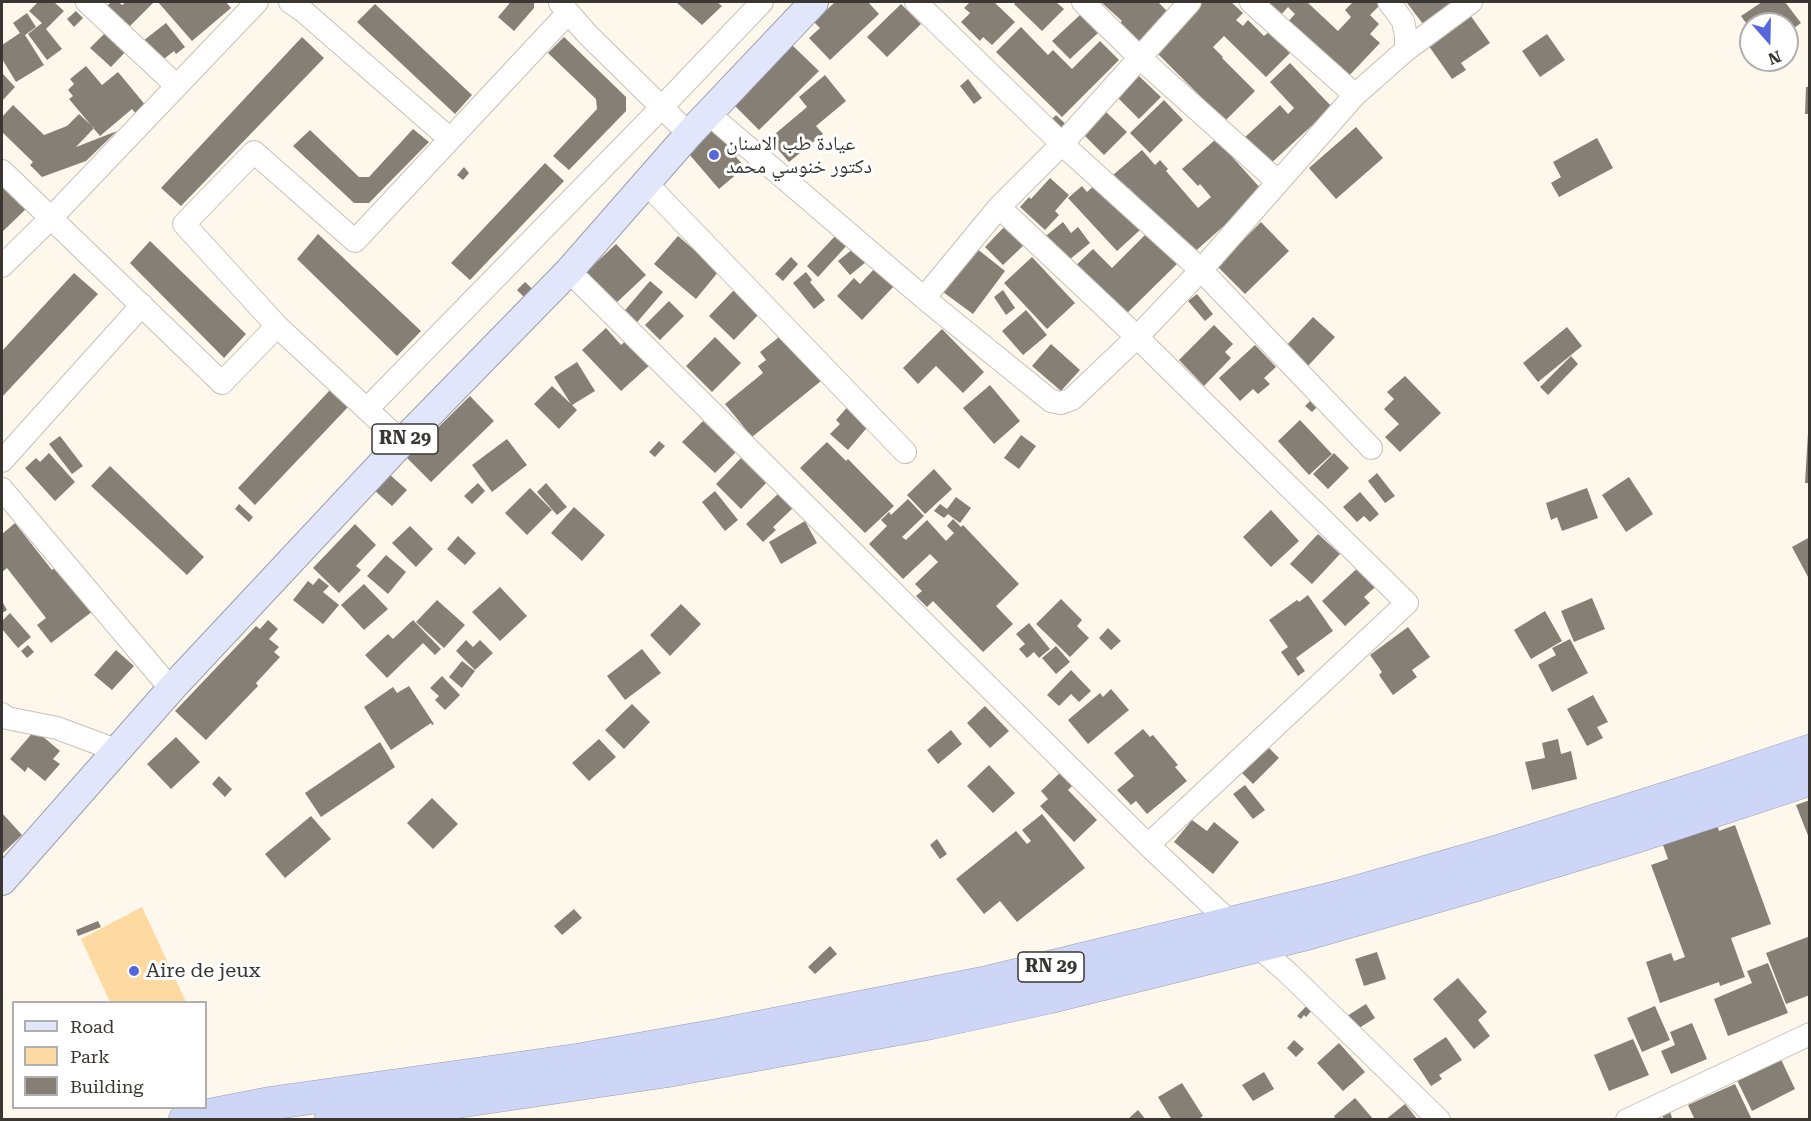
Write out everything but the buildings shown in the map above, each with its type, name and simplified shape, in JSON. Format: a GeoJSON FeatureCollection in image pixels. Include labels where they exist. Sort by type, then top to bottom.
{"type":"FeatureCollection","features":[{"type":"Feature","properties":{"kind":"highway","name":"RN 29"},"geometry":{"type":"LineString","coordinates":[[186,1119],[285,1101],[579,1060],[985,983],[1339,897],[1500,851],[1809,751]]}},
{"type":"Feature","properties":{"kind":"highway","name":"RN 29"},"geometry":{"type":"LineString","coordinates":[[331,1119],[665,1071],[929,1023],[1060,995],[1259,946],[1461,890],[1594,850],[1809,779]]}},
{"type":"Feature","properties":{"kind":"main road","name":"RN 29"},"geometry":{"type":"LineString","coordinates":[[2,881],[171,689],[402,442],[569,271],[689,134],[814,2]]}},
{"type":"Feature","properties":{"kind":"street"},"geometry":{"type":"LineString","coordinates":[[87,2],[177,86]]}},
{"type":"Feature","properties":{"kind":"street"},"geometry":{"type":"LineString","coordinates":[[2,266],[51,218],[257,2]]}},
{"type":"Feature","properties":{"kind":"street"},"geometry":{"type":"LineString","coordinates":[[290,2],[311,17],[450,140]]}},
{"type":"Feature","properties":{"kind":"street"},"geometry":{"type":"LineString","coordinates":[[367,409],[762,2]]}},
{"type":"Feature","properties":{"kind":"street"},"geometry":{"type":"LineString","coordinates":[[916,2],[1062,144],[1201,270],[1371,448]]}},
{"type":"Feature","properties":{"kind":"street"},"geometry":{"type":"LineString","coordinates":[[1083,2],[1140,58],[1277,181]]}},
{"type":"Feature","properties":{"kind":"street"},"geometry":{"type":"LineString","coordinates":[[924,298],[999,207],[1062,144],[1190,2]]}},
{"type":"Feature","properties":{"kind":"street"},"geometry":{"type":"LineString","coordinates":[[1251,2],[1355,95]]}},
{"type":"Feature","properties":{"kind":"street"},"geometry":{"type":"LineString","coordinates":[[1389,2],[1403,21],[1406,50]]}},
{"type":"Feature","properties":{"kind":"street"},"geometry":{"type":"LineString","coordinates":[[709,114],[924,298],[1051,401],[1061,403],[1072,399],[1137,337],[1201,270],[1355,95],[1406,50],[1471,2]]}},
{"type":"Feature","properties":{"kind":"street"},"geometry":{"type":"LineString","coordinates":[[402,442],[277,326],[184,224],[254,152],[355,241],[450,140],[563,7],[588,35],[689,134]]}},
{"type":"Feature","properties":{"kind":"street"},"geometry":{"type":"LineString","coordinates":[[2,171],[222,384],[277,326]]}},
{"type":"Feature","properties":{"kind":"street"},"geometry":{"type":"LineString","coordinates":[[646,183],[905,452]]}},
{"type":"Feature","properties":{"kind":"street"},"geometry":{"type":"LineString","coordinates":[[999,207],[1137,337],[1407,603],[1148,845]]}},
{"type":"Feature","properties":{"kind":"street"},"geometry":{"type":"LineString","coordinates":[[569,271],[1148,845],[1231,923],[1259,946],[1439,1119]]}},
{"type":"Feature","properties":{"kind":"street"},"geometry":{"type":"LineString","coordinates":[[2,461],[141,305]]}},
{"type":"Feature","properties":{"kind":"street"},"geometry":{"type":"LineString","coordinates":[[2,489],[171,689]]}},
{"type":"Feature","properties":{"kind":"street"},"geometry":{"type":"LineString","coordinates":[[2,714],[7,718],[57,728],[116,750]]}},
{"type":"Feature","properties":{"kind":"street"},"geometry":{"type":"LineString","coordinates":[[1627,1119],[1809,1034]]}},
{"type":"Feature","properties":{"kind":"green space","name":"Aire de jeux"},"geometry":{"type":"Polygon","coordinates":[[[142,907],[186,1001],[110,1001],[81,939],[142,907]]]}},
{"type":"Feature","properties":{"kind":"place","name":"عيادة طب الاسنان دكتور خنوسي محمد"},"geometry":{"type":"Point","coordinates":[714,155]}},
{"type":"Feature","properties":{"kind":"place","name":"Aire de jeux"},"geometry":{"type":"Point","coordinates":[134,971]}}]}
